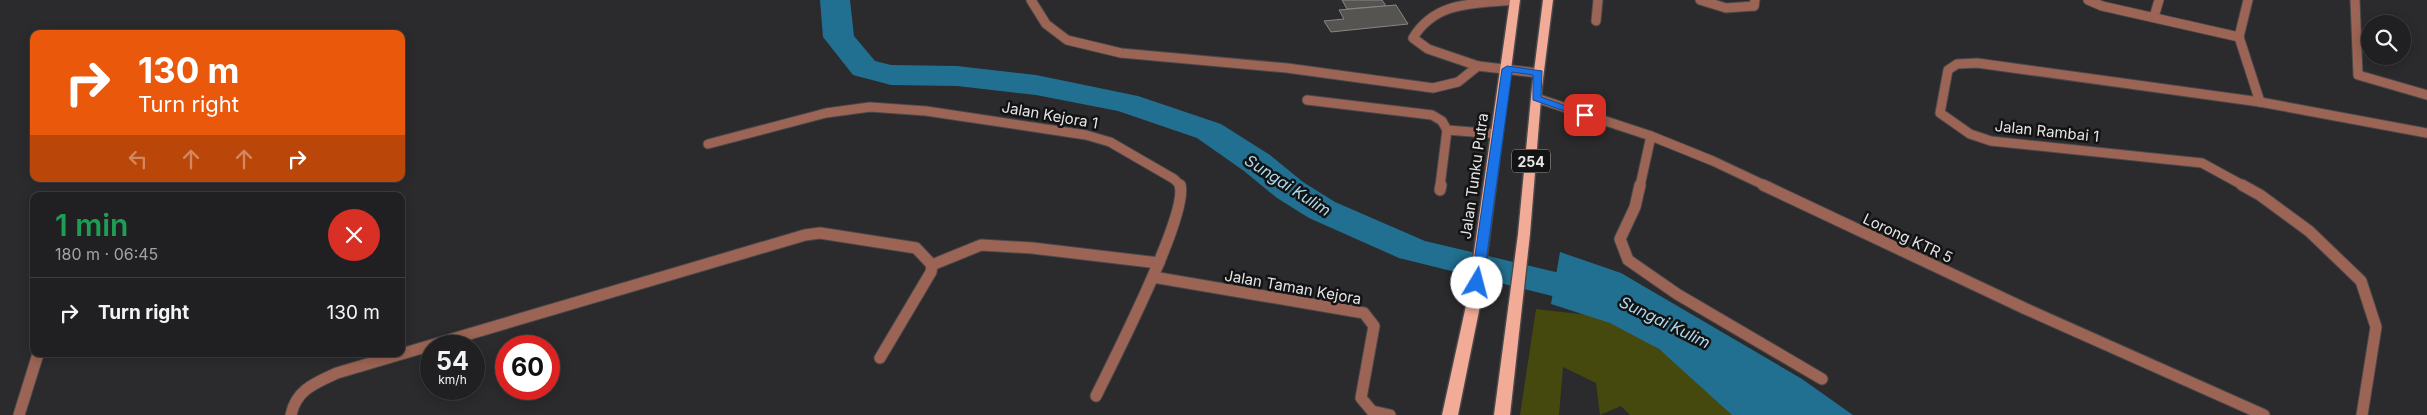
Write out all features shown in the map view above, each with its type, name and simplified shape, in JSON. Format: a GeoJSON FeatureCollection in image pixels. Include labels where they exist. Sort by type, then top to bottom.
{"type":"FeatureCollection","features":[{"type":"Feature","properties":{"kind":"main road","name":"Jalan Tunku Putra"},"geometry":{"type":"LineString","coordinates":[[1450,415],[1474,301],[1515,0]]}},
{"type":"Feature","properties":{"kind":"main road","name":"254"},"geometry":{"type":"LineString","coordinates":[[1502,415],[1524,234],[1538,73],[1548,0]]}},
{"type":"Feature","properties":{"kind":"street"},"geometry":{"type":"LineString","coordinates":[[1031,0],[1046,24],[1067,40],[1121,53],[1287,68],[1433,88],[1451,87],[1468,78],[1478,66]]}},
{"type":"Feature","properties":{"kind":"street"},"geometry":{"type":"LineString","coordinates":[[1515,0],[1447,9],[1432,15],[1416,30],[1413,38],[1428,49],[1478,66],[1538,73]]}},
{"type":"Feature","properties":{"kind":"street"},"geometry":{"type":"LineString","coordinates":[[1596,22],[1598,0]]}},
{"type":"Feature","properties":{"kind":"street"},"geometry":{"type":"LineString","coordinates":[[1700,0],[1726,8],[1754,3]]}},
{"type":"Feature","properties":{"kind":"street"},"geometry":{"type":"LineString","coordinates":[[2088,0],[2102,6],[2239,37]]}},
{"type":"Feature","properties":{"kind":"street"},"geometry":{"type":"LineString","coordinates":[[2154,17],[2159,0]]}},
{"type":"Feature","properties":{"kind":"street"},"geometry":{"type":"LineString","coordinates":[[2248,0],[2239,37],[2260,102]]}},
{"type":"Feature","properties":{"kind":"street"},"geometry":{"type":"LineString","coordinates":[[2355,0],[2358,75],[2427,95]]}},
{"type":"Feature","properties":{"kind":"street","name":"Jalan Rambai 1"},"geometry":{"type":"LineString","coordinates":[[2362,415],[2376,327],[2361,281],[2309,231],[2260,195],[2202,163],[1991,141],[1970,134],[1940,114],[1948,70],[1957,64],[1977,63],[2260,102],[2427,133]]}},
{"type":"Feature","properties":{"kind":"street","name":"Lorong KTR 5"},"geometry":{"type":"LineString","coordinates":[[1536,98],[1651,136],[1713,161],[2017,305],[2264,415]]}},
{"type":"Feature","properties":{"kind":"street"},"geometry":{"type":"LineString","coordinates":[[1307,100],[1432,115],[1442,121],[1447,130],[1440,190]]}},
{"type":"Feature","properties":{"kind":"street","name":"Jalan Kejora 1"},"geometry":{"type":"LineString","coordinates":[[708,144],[826,113],[870,107],[926,111],[1086,135],[1110,142],[1174,179],[1181,186],[1180,205],[1153,277],[1096,396]]}},
{"type":"Feature","properties":{"kind":"street"},"geometry":{"type":"LineString","coordinates":[[1447,130],[1498,134]]}},
{"type":"Feature","properties":{"kind":"street"},"geometry":{"type":"LineString","coordinates":[[1651,136],[1635,207],[1620,239],[1628,260],[1677,294],[1822,379]]}},
{"type":"Feature","properties":{"kind":"street"},"geometry":{"type":"LineString","coordinates":[[405,353],[795,238],[825,233],[916,248],[932,265]]}},
{"type":"Feature","properties":{"kind":"street"},"geometry":{"type":"LineString","coordinates":[[932,265],[957,253],[981,245],[1032,248],[1159,263]]}},
{"type":"Feature","properties":{"kind":"street"},"geometry":{"type":"LineString","coordinates":[[880,358],[931,272],[932,265]]}},
{"type":"Feature","properties":{"kind":"street","name":"Jalan Taman Kejora"},"geometry":{"type":"LineString","coordinates":[[1153,277],[1364,313],[1374,326],[1361,398],[1372,411],[1390,415]]}},
{"type":"Feature","properties":{"kind":"street"},"geometry":{"type":"LineString","coordinates":[[19,415],[37,357]]}},
{"type":"Feature","properties":{"kind":"street"},"geometry":{"type":"LineString","coordinates":[[291,415],[292,402],[300,392],[314,383],[337,373],[391,357]]}},
{"type":"Feature","properties":{"kind":"shaded area"},"geometry":{"type":"Polygon","coordinates":[[[1536,309],[1596,316],[1625,327],[1657,348],[1744,415],[1630,415],[1621,406],[1600,415],[1596,383],[1563,367],[1559,415],[1520,415],[1536,309]]]}},
{"type":"Feature","properties":{"kind":"water"},"geometry":{"type":"Polygon","coordinates":[[[1560,252],[1621,273],[1802,379],[1853,415],[1732,415],[1659,349],[1610,323],[1551,304],[1560,252]]]}},
{"type":"Feature","properties":{"kind":"building"},"geometry":{"type":"Polygon","coordinates":[[[1342,0],[1382,0],[1386,6],[1347,9],[1342,0]]]}},
{"type":"Feature","properties":{"kind":"building"},"geometry":{"type":"Polygon","coordinates":[[[1396,5],[1408,24],[1331,32],[1324,21],[1344,19],[1339,10],[1396,5]]]}},
{"type":"Feature","properties":{"kind":"waterway","name":"Sungai Kulim"},"geometry":{"type":"LineString","coordinates":[[835,0],[839,37],[864,68],[891,75],[957,76],[1036,85],[1126,103],[1209,131],[1257,163],[1290,190],[1322,210],[1413,250],[1605,296]]}},
{"type":"Feature","properties":{"kind":"route"},"geometry":{"type":"LineString","coordinates":[[1477,283],[1507,69],[1538,73],[1536,98],[1585,115]]}}]}
